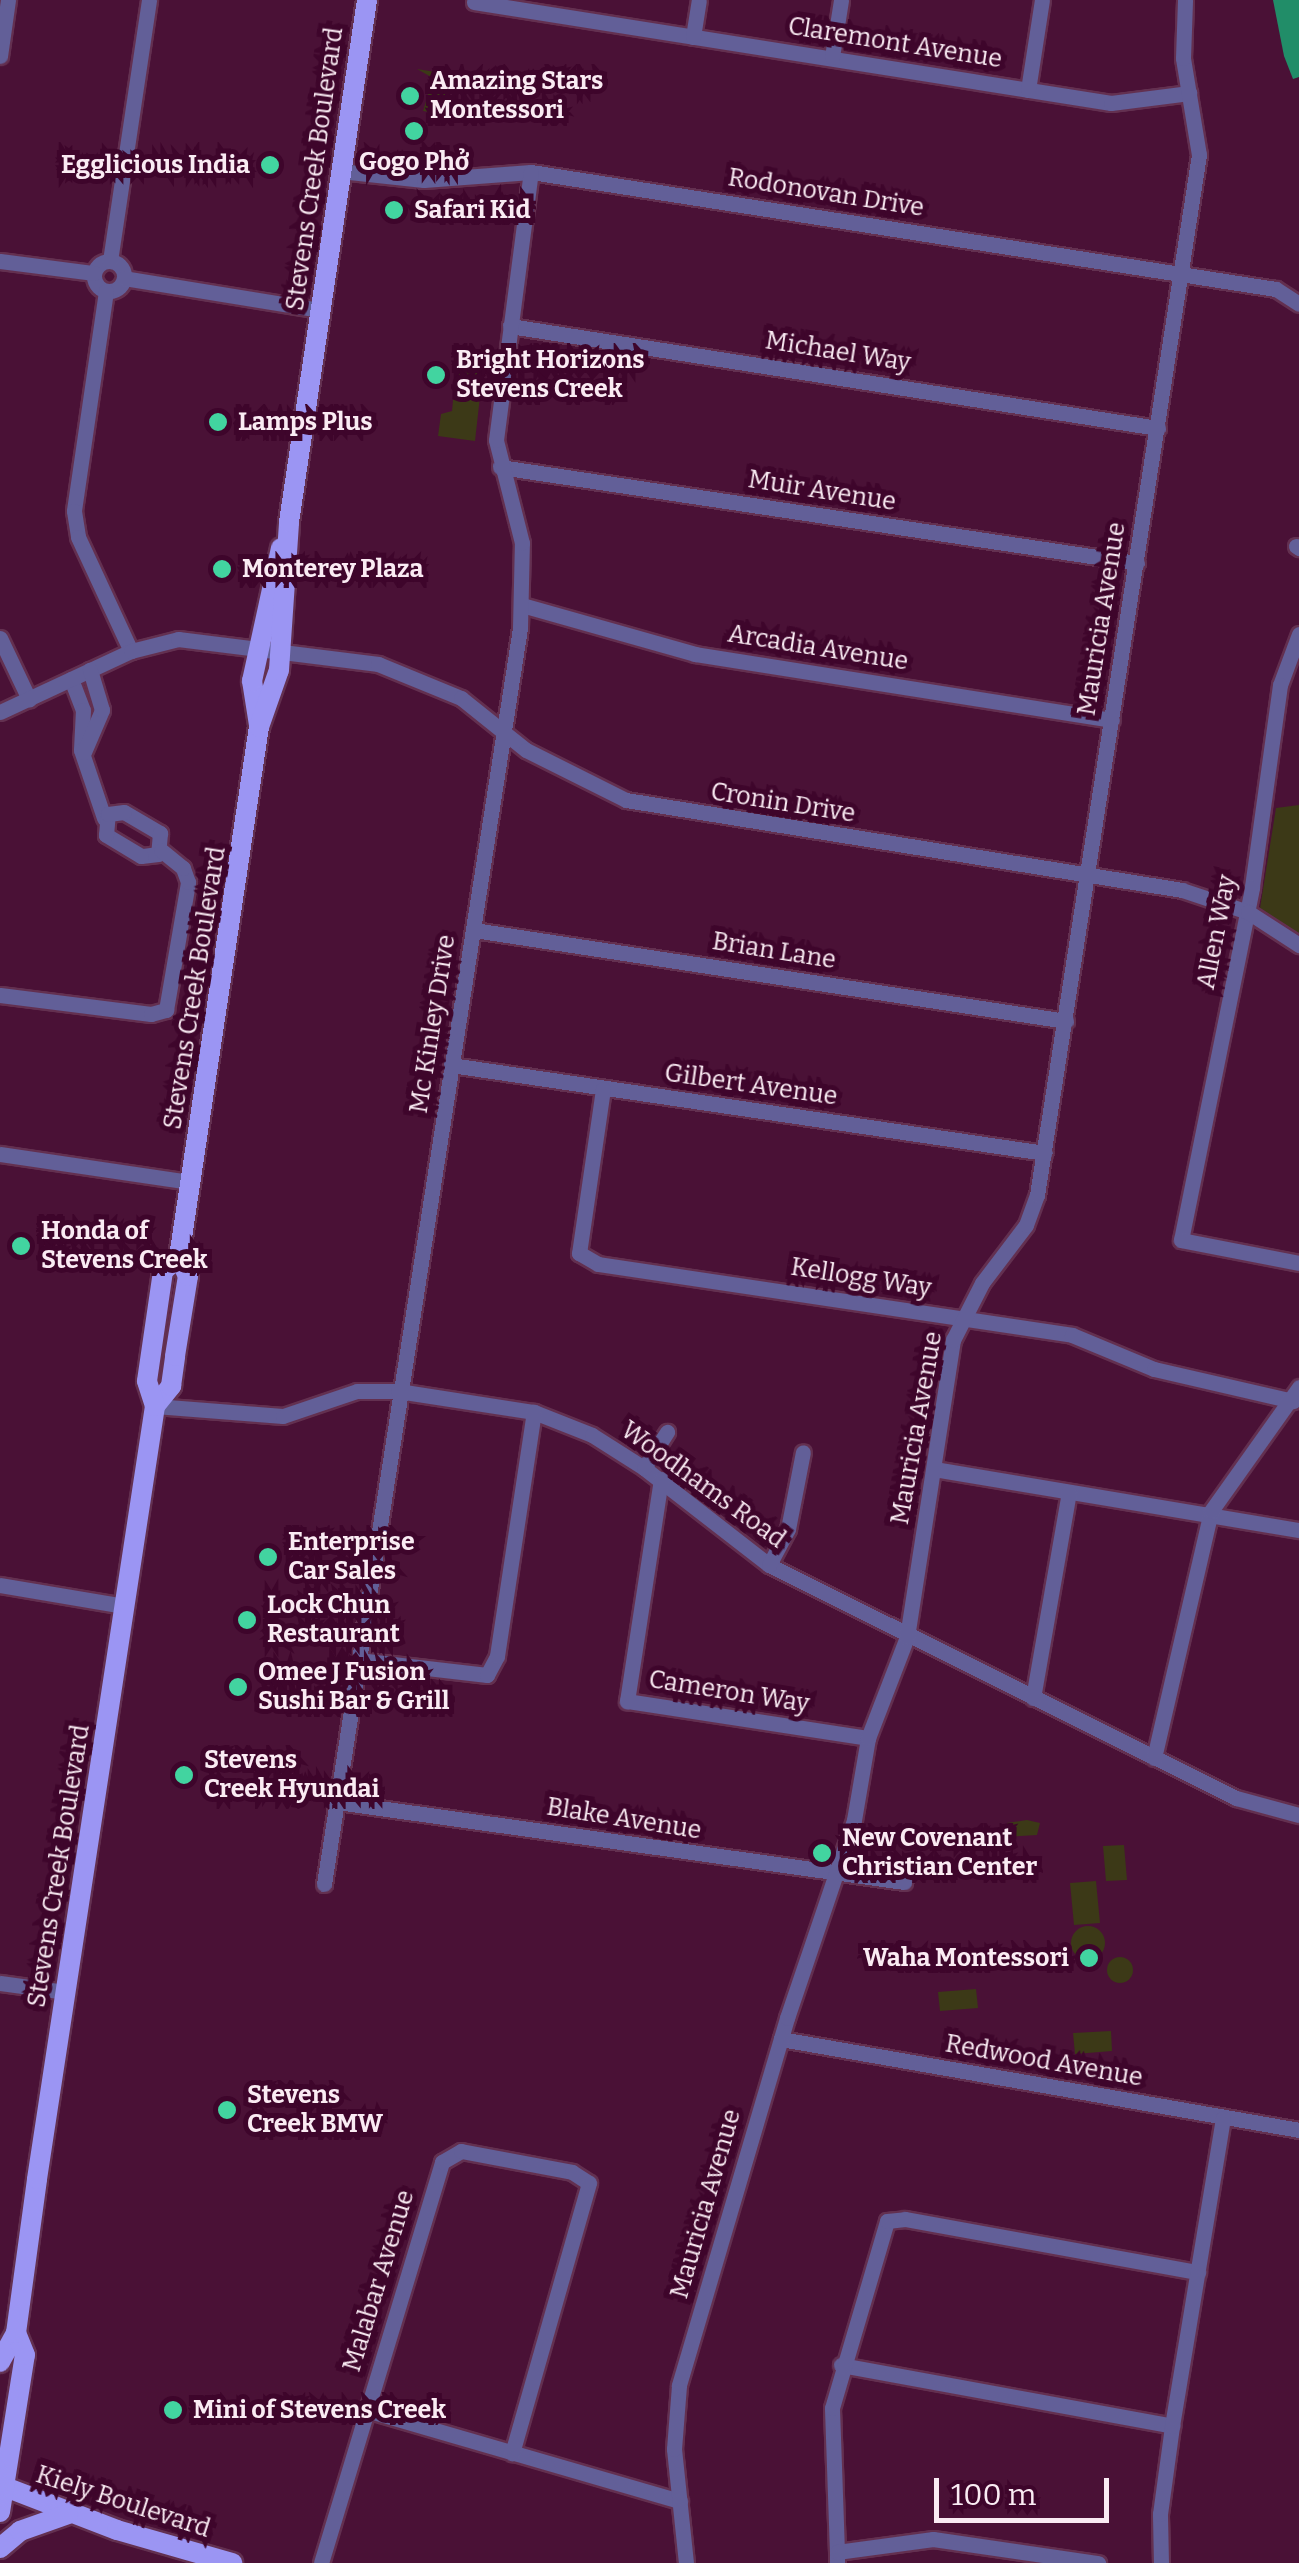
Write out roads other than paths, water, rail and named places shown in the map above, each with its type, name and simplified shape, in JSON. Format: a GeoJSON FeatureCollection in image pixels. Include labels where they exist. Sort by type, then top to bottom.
{"type":"FeatureCollection","features":[{"type":"Feature","properties":{"kind":"main road","name":"Stevens Creek Boulevard"},"geometry":{"type":"LineString","coordinates":[[0,2362],[16,2333],[154,1406],[147,1381],[164,1271],[179,1258],[259,727],[282,649],[289,522],[365,1]]}},
{"type":"Feature","properties":{"kind":"main road","name":"Stevens Creek Boulevard"},"geometry":{"type":"LineString","coordinates":[[259,727],[252,680],[289,522]]}},
{"type":"Feature","properties":{"kind":"main road","name":"Stevens Creek Boulevard"},"geometry":{"type":"LineString","coordinates":[[0,2512],[25,2355],[16,2333]]}},
{"type":"Feature","properties":{"kind":"main road","name":"Kiely Boulevard"},"geometry":{"type":"LineString","coordinates":[[2,2486],[70,2514],[232,2563]]}},
{"type":"Feature","properties":{"kind":"main road"},"geometry":{"type":"LineString","coordinates":[[0,2548],[20,2531],[70,2514]]}},
{"type":"Feature","properties":{"kind":"street"},"geometry":{"type":"LineString","coordinates":[[0,56],[8,0]]}},
{"type":"Feature","properties":{"kind":"street"},"geometry":{"type":"LineString","coordinates":[[0,261],[94,273],[110,261],[149,0]]}},
{"type":"Feature","properties":{"kind":"street"},"geometry":{"type":"LineString","coordinates":[[693,37],[699,0]]}},
{"type":"Feature","properties":{"kind":"street"},"geometry":{"type":"LineString","coordinates":[[832,58],[840,0]]}},
{"type":"Feature","properties":{"kind":"street"},"geometry":{"type":"LineString","coordinates":[[1028,90],[1042,0]]}},
{"type":"Feature","properties":{"kind":"street","name":"Mauricia Avenue"},"geometry":{"type":"LineString","coordinates":[[686,2563],[674,2449],[680,2385],[780,2039],[854,1820],[868,1738],[907,1637],[953,1340],[1026,1226],[1044,1153],[1199,156],[1189,93],[1185,0]]}},
{"type":"Feature","properties":{"kind":"street","name":"Claremont Avenue"},"geometry":{"type":"LineString","coordinates":[[474,2],[1111,103],[1189,93]]}},
{"type":"Feature","properties":{"kind":"street","name":"Rodonovan Drive"},"geometry":{"type":"LineString","coordinates":[[340,172],[424,180],[532,172],[1276,289],[1299,304]]}},
{"type":"Feature","properties":{"kind":"street","name":"Mc Kinley Drive"},"geometry":{"type":"LineString","coordinates":[[324,1884],[522,605],[522,544],[496,440],[532,172]]}},
{"type":"Feature","properties":{"kind":"street"},"geometry":{"type":"LineString","coordinates":[[110,261],[124,278],[320,310]]}},
{"type":"Feature","properties":{"kind":"street"},"geometry":{"type":"LineString","coordinates":[[94,273],[106,291],[74,510],[78,537],[132,651]]}},
{"type":"Feature","properties":{"kind":"street"},"geometry":{"type":"LineString","coordinates":[[106,291],[124,278]]}},
{"type":"Feature","properties":{"kind":"street","name":"Michael Way"},"geometry":{"type":"LineString","coordinates":[[510,326],[1158,428]]}},
{"type":"Feature","properties":{"kind":"street","name":"Muir Avenue"},"geometry":{"type":"LineString","coordinates":[[500,467],[1136,563]]}},
{"type":"Feature","properties":{"kind":"street","name":"Arcadia Avenue"},"geometry":{"type":"LineString","coordinates":[[522,605],[608,626],[660,647],[1112,720]]}},
{"type":"Feature","properties":{"kind":"street","name":"Allen Way"},"geometry":{"type":"LineString","coordinates":[[1299,634],[1280,685],[1248,912],[1181,1240],[1299,1263]]}},
{"type":"Feature","properties":{"kind":"street"},"geometry":{"type":"LineString","coordinates":[[0,638],[28,699]]}},
{"type":"Feature","properties":{"kind":"street","name":"Cronin Drive"},"geometry":{"type":"LineString","coordinates":[[0,712],[132,651],[178,639],[282,649],[400,670],[461,698],[503,733],[577,780],[626,800],[1182,890],[1248,912],[1299,945]]}},
{"type":"Feature","properties":{"kind":"street"},"geometry":{"type":"LineString","coordinates":[[90,670],[101,696],[84,756],[106,835],[141,856],[162,850]]}},
{"type":"Feature","properties":{"kind":"street"},"geometry":{"type":"LineString","coordinates":[[71,679],[89,728]]}},
{"type":"Feature","properties":{"kind":"street"},"geometry":{"type":"LineString","coordinates":[[0,995],[151,1014],[166,1010],[188,882],[183,868],[162,850],[160,833],[124,812],[104,818]]}},
{"type":"Feature","properties":{"kind":"street","name":"Brian Lane"},"geometry":{"type":"LineString","coordinates":[[474,930],[1066,1021]]}},
{"type":"Feature","properties":{"kind":"street","name":"Gilbert Avenue"},"geometry":{"type":"LineString","coordinates":[[452,1065],[1044,1153]]}},
{"type":"Feature","properties":{"kind":"street","name":"Kellogg Way"},"geometry":{"type":"LineString","coordinates":[[602,1089],[579,1253],[598,1264],[1072,1335],[1154,1370],[1296,1394]]}},
{"type":"Feature","properties":{"kind":"street"},"geometry":{"type":"LineString","coordinates":[[0,1154],[190,1182]]}},
{"type":"Feature","properties":{"kind":"street","name":"Woodhams Road"},"geometry":{"type":"LineString","coordinates":[[154,1406],[283,1416],[358,1391],[398,1391],[534,1412],[592,1435],[644,1468],[768,1566],[1236,1798],[1299,1816]]}},
{"type":"Feature","properties":{"kind":"street"},"geometry":{"type":"LineString","coordinates":[[1154,1758],[1211,1510],[1234,1471],[1296,1394]]}},
{"type":"Feature","properties":{"kind":"street"},"geometry":{"type":"LineString","coordinates":[[358,1660],[487,1675],[496,1656],[534,1412]]}},
{"type":"Feature","properties":{"kind":"street"},"geometry":{"type":"LineString","coordinates":[[644,1468],[668,1432]]}},
{"type":"Feature","properties":{"kind":"street"},"geometry":{"type":"LineString","coordinates":[[768,1566],[788,1529],[802,1452]]}},
{"type":"Feature","properties":{"kind":"street"},"geometry":{"type":"LineString","coordinates":[[934,1470],[1211,1510],[1299,1530]]}},
{"type":"Feature","properties":{"kind":"street","name":"Cameron Way"},"geometry":{"type":"LineString","coordinates":[[660,1479],[626,1701],[868,1738]]}},
{"type":"Feature","properties":{"kind":"street"},"geometry":{"type":"LineString","coordinates":[[1033,1698],[1069,1492]]}},
{"type":"Feature","properties":{"kind":"street"},"geometry":{"type":"LineString","coordinates":[[0,1585],[124,1606]]}},
{"type":"Feature","properties":{"kind":"street","name":"Blake Avenue"},"geometry":{"type":"LineString","coordinates":[[337,1802],[834,1876],[904,1882]]}},
{"type":"Feature","properties":{"kind":"street"},"geometry":{"type":"LineString","coordinates":[[0,1983],[66,1992]]}},
{"type":"Feature","properties":{"kind":"street","name":"Redwood Avenue"},"geometry":{"type":"LineString","coordinates":[[780,2039],[1299,2130]]}},
{"type":"Feature","properties":{"kind":"street"},"geometry":{"type":"LineString","coordinates":[[1161,2563],[1160,2514],[1172,2426],[1223,2118]]}},
{"type":"Feature","properties":{"kind":"street","name":"Malabar Avenue"},"geometry":{"type":"LineString","coordinates":[[321,2563],[442,2162],[460,2152],[572,2172],[589,2182],[512,2452]]}},
{"type":"Feature","properties":{"kind":"street"},"geometry":{"type":"LineString","coordinates":[[1098,2563],[1013,2556],[933,2539],[837,2557],[830,2456],[841,2365],[886,2222],[905,2219],[1198,2272]]}},
{"type":"Feature","properties":{"kind":"street"},"geometry":{"type":"LineString","coordinates":[[841,2365],[1172,2426]]}},
{"type":"Feature","properties":{"kind":"street"},"geometry":{"type":"LineString","coordinates":[[366,2410],[680,2501]]}},
{"type":"Feature","properties":{"kind":"place","name":"Amazing Stars Montessori"},"geometry":{"type":"Point","coordinates":[410,96]}},
{"type":"Feature","properties":{"kind":"place","name":"Gogo Phở"},"geometry":{"type":"Point","coordinates":[414,131]}},
{"type":"Feature","properties":{"kind":"place","name":"Egglicious India"},"geometry":{"type":"Point","coordinates":[270,165]}},
{"type":"Feature","properties":{"kind":"place","name":"Safari Kid"},"geometry":{"type":"Point","coordinates":[394,210]}},
{"type":"Feature","properties":{"kind":"place","name":"Bright Horizons Stevens Creek"},"geometry":{"type":"Point","coordinates":[436,375]}},
{"type":"Feature","properties":{"kind":"place","name":"Lamps Plus"},"geometry":{"type":"Point","coordinates":[218,422]}},
{"type":"Feature","properties":{"kind":"place","name":"Monterey Plaza"},"geometry":{"type":"Point","coordinates":[222,569]}},
{"type":"Feature","properties":{"kind":"place","name":"Honda of Stevens Creek"},"geometry":{"type":"Point","coordinates":[21,1246]}},
{"type":"Feature","properties":{"kind":"place","name":"Enterprise Car Sales"},"geometry":{"type":"Point","coordinates":[268,1557]}},
{"type":"Feature","properties":{"kind":"place","name":"Lock Chun Restaurant"},"geometry":{"type":"Point","coordinates":[247,1620]}},
{"type":"Feature","properties":{"kind":"place","name":"Omee J Fusion Sushi Bar & Grill"},"geometry":{"type":"Point","coordinates":[238,1687]}},
{"type":"Feature","properties":{"kind":"place","name":"Stevens Creek Hyundai"},"geometry":{"type":"Point","coordinates":[184,1775]}},
{"type":"Feature","properties":{"kind":"place","name":"New Covenant Christian Center"},"geometry":{"type":"Point","coordinates":[822,1853]}},
{"type":"Feature","properties":{"kind":"place","name":"Waha Montessori"},"geometry":{"type":"Point","coordinates":[1089,1958]}},
{"type":"Feature","properties":{"kind":"place","name":"Stevens Creek BMW"},"geometry":{"type":"Point","coordinates":[227,2110]}},
{"type":"Feature","properties":{"kind":"place","name":"Mini of Stevens Creek"},"geometry":{"type":"Point","coordinates":[173,2410]}}]}
